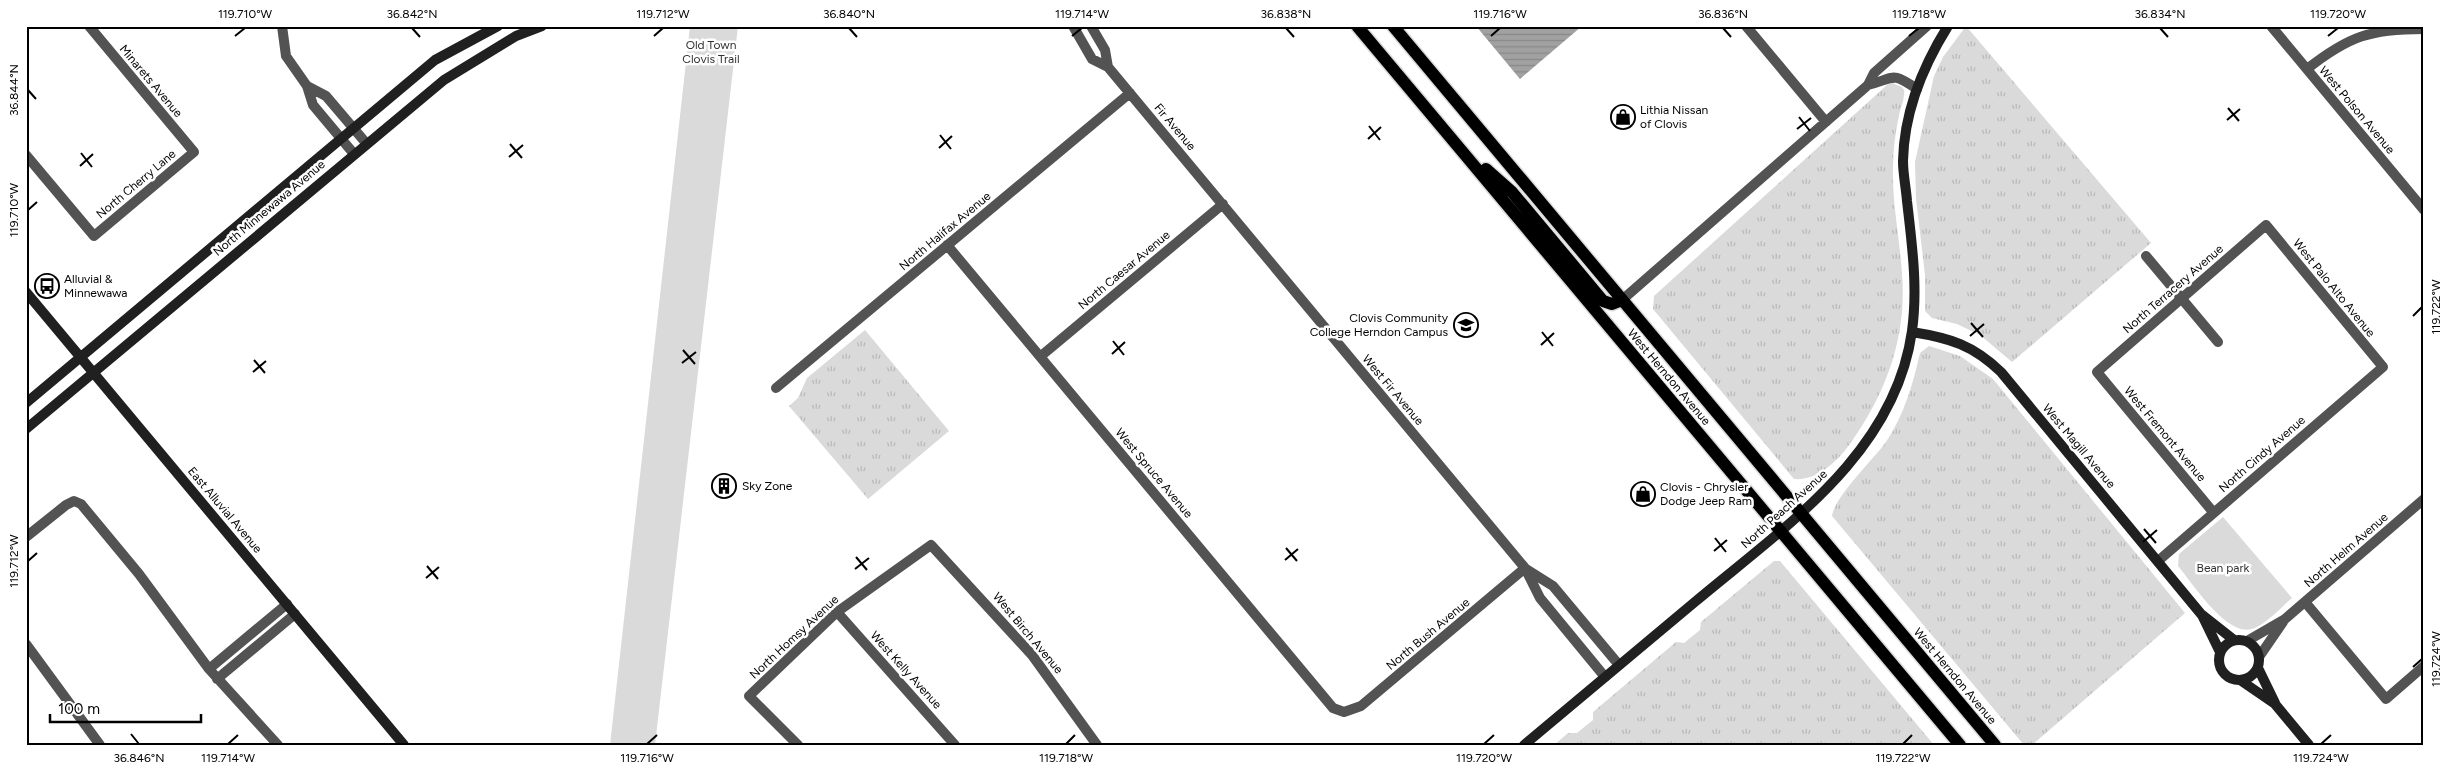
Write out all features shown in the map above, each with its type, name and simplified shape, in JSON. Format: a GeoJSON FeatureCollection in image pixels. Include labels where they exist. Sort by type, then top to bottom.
{"type":"FeatureCollection","features":[{"type":"Feature","properties":{"kind":"main road","name":"West Herndon Avenue"},"geometry":{"type":"LineString","coordinates":[[1358,26],[1960,745]]}},
{"type":"Feature","properties":{"kind":"main road","name":"West Herndon Avenue"},"geometry":{"type":"LineString","coordinates":[[1393,26],[1995,745]]}},
{"type":"Feature","properties":{"kind":"main road"},"geometry":{"type":"LineString","coordinates":[[1454,140],[1512,192],[1604,301],[1612,304],[1622,300]]}},
{"type":"Feature","properties":{"kind":"street","name":"Minarets Avenue"},"geometry":{"type":"LineString","coordinates":[[89,26],[194,152]]}},
{"type":"Feature","properties":{"kind":"street"},"geometry":{"type":"LineString","coordinates":[[282,26],[286,56],[307,86],[313,106],[354,154]]}},
{"type":"Feature","properties":{"kind":"street","name":"North Minnewawa Avenue"},"geometry":{"type":"LineString","coordinates":[[26,403],[436,60],[498,26]]}},
{"type":"Feature","properties":{"kind":"street","name":"North Minnewawa Avenue"},"geometry":{"type":"LineString","coordinates":[[26,429],[446,78],[516,36],[542,26]]}},
{"type":"Feature","properties":{"kind":"street","name":"Fir Avenue"},"geometry":{"type":"LineString","coordinates":[[1073,26],[1092,59],[1108,67],[1223,204]]}},
{"type":"Feature","properties":{"kind":"street","name":"Fir Avenue"},"geometry":{"type":"LineString","coordinates":[[1091,26],[1105,50],[1108,67]]}},
{"type":"Feature","properties":{"kind":"street"},"geometry":{"type":"LineString","coordinates":[[1746,26],[1826,122]]}},
{"type":"Feature","properties":{"kind":"street"},"geometry":{"type":"LineString","coordinates":[[1868,85],[1874,73],[1927,26]]}},
{"type":"Feature","properties":{"kind":"street","name":"North Peach Avenue"},"geometry":{"type":"LineString","coordinates":[[1524,745],[1801,514],[1845,471],[1881,421],[1902,378],[1912,332],[1916,286],[1903,161],[1908,124],[1917,90],[1930,55],[1948,26]]}},
{"type":"Feature","properties":{"kind":"street","name":"West Polson Avenue"},"geometry":{"type":"LineString","coordinates":[[2271,26],[2424,210]]}},
{"type":"Feature","properties":{"kind":"street"},"geometry":{"type":"LineString","coordinates":[[2307,69],[2329,52],[2362,35],[2382,30],[2424,29]]}},
{"type":"Feature","properties":{"kind":"street"},"geometry":{"type":"LineString","coordinates":[[1622,300],[1868,85],[1890,77],[1898,77],[1917,90]]}},
{"type":"Feature","properties":{"kind":"street"},"geometry":{"type":"LineString","coordinates":[[307,86],[326,96],[366,143]]}},
{"type":"Feature","properties":{"kind":"street","name":"North Halifax Avenue"},"geometry":{"type":"LineString","coordinates":[[776,388],[1130,93]]}},
{"type":"Feature","properties":{"kind":"street","name":"North Cherry Lane"},"geometry":{"type":"LineString","coordinates":[[26,155],[94,236],[194,152]]}},
{"type":"Feature","properties":{"kind":"street","name":"North Caesar Avenue"},"geometry":{"type":"LineString","coordinates":[[1041,356],[1223,204]]}},
{"type":"Feature","properties":{"kind":"street","name":"West Fir Avenue"},"geometry":{"type":"LineString","coordinates":[[1223,204],[1525,568],[1540,598],[1605,677]]}},
{"type":"Feature","properties":{"kind":"street","name":"North Terracery Avenue"},"geometry":{"type":"LineString","coordinates":[[2097,372],[2266,225]]}},
{"type":"Feature","properties":{"kind":"street","name":"West Palo Alto Avenue"},"geometry":{"type":"LineString","coordinates":[[2266,225],[2383,367]]}},
{"type":"Feature","properties":{"kind":"street","name":"West Spruce Avenue"},"geometry":{"type":"LineString","coordinates":[[947,246],[1041,356],[1330,706],[1344,712]]}},
{"type":"Feature","properties":{"kind":"street"},"geometry":{"type":"LineString","coordinates":[[2146,256],[2218,342]]}},
{"type":"Feature","properties":{"kind":"street","name":"East Alluvial Avenue"},"geometry":{"type":"LineString","coordinates":[[26,292],[404,745]]}},
{"type":"Feature","properties":{"kind":"street","name":"West Magill Avenue"},"geometry":{"type":"LineString","coordinates":[[1912,332],[1961,343],[1990,361],[2001,372],[2201,614],[2220,652]]}},
{"type":"Feature","properties":{"kind":"street","name":"North Cindy Avenue"},"geometry":{"type":"LineString","coordinates":[[2158,561],[2383,367]]}},
{"type":"Feature","properties":{"kind":"street","name":"West Fremont Avenue"},"geometry":{"type":"LineString","coordinates":[[2097,372],[2214,512]]}},
{"type":"Feature","properties":{"kind":"street","name":"North Helm Avenue"},"geometry":{"type":"LineString","coordinates":[[2247,641],[2285,619],[2424,499]]}},
{"type":"Feature","properties":{"kind":"street"},"geometry":{"type":"LineString","coordinates":[[26,538],[66,504],[74,501],[81,504],[139,574],[217,679],[278,745]]}},
{"type":"Feature","properties":{"kind":"street","name":"North Homsy Avenue"},"geometry":{"type":"LineString","coordinates":[[798,745],[749,696],[837,612],[931,545]]}},
{"type":"Feature","properties":{"kind":"street","name":"West Birch Avenue"},"geometry":{"type":"LineString","coordinates":[[931,545],[1032,655],[1097,745]]}},
{"type":"Feature","properties":{"kind":"street","name":"West Fir Avenue"},"geometry":{"type":"LineString","coordinates":[[1525,568],[1553,586],[1619,665]]}},
{"type":"Feature","properties":{"kind":"street","name":"North Bush Avenue"},"geometry":{"type":"LineString","coordinates":[[1344,712],[1361,706],[1525,568]]}},
{"type":"Feature","properties":{"kind":"street"},"geometry":{"type":"LineString","coordinates":[[2304,602],[2386,699],[2424,666]]}},
{"type":"Feature","properties":{"kind":"street"},"geometry":{"type":"LineString","coordinates":[[209,669],[287,604]]}},
{"type":"Feature","properties":{"kind":"street","name":"West Kelly Avenue"},"geometry":{"type":"LineString","coordinates":[[837,612],[955,745]]}},
{"type":"Feature","properties":{"kind":"street"},"geometry":{"type":"LineString","coordinates":[[217,679],[295,614]]}},
{"type":"Feature","properties":{"kind":"street","name":"West Magill Avenue"},"geometry":{"type":"LineString","coordinates":[[2201,614],[2234,640]]}},
{"type":"Feature","properties":{"kind":"street","name":"North Helm Avenue"},"geometry":{"type":"LineString","coordinates":[[2259,662],[2285,619]]}},
{"type":"Feature","properties":{"kind":"street"},"geometry":{"type":"LineString","coordinates":[[2259,662],[2254,674],[2240,680],[2233,680],[2222,672],[2219,662],[2220,652],[2226,644],[2234,640],[2247,641],[2257,650],[2259,662],[2275,704]]}},
{"type":"Feature","properties":{"kind":"street"},"geometry":{"type":"LineString","coordinates":[[26,644],[100,745]]}},
{"type":"Feature","properties":{"kind":"street"},"geometry":{"type":"LineString","coordinates":[[2240,680],[2275,704],[2309,745]]}},
{"type":"Feature","properties":{"kind":"green space","name":"Old Town Clovis Trail"},"geometry":{"type":"Polygon","coordinates":[[[690,26],[738,26],[655,745],[610,745],[690,26]]]}},
{"type":"Feature","properties":{"kind":"green space"},"geometry":{"type":"Polygon","coordinates":[[[1966,26],[2151,243],[2012,362],[1980,335],[1957,324],[1932,318],[1925,311],[1925,275],[1916,198],[1915,162],[1934,76],[1943,57],[1966,26]]]}},
{"type":"Feature","properties":{"kind":"green space"},"geometry":{"type":"Polygon","coordinates":[[[1892,83],[1902,87],[1904,90],[1896,129],[1893,162],[1903,297],[1898,341],[1885,383],[1864,422],[1847,448],[1834,462],[1819,473],[1803,479],[1794,479],[1653,309],[1654,296],[1887,85],[1892,83]]]}},
{"type":"Feature","properties":{"kind":"green space"},"geometry":{"type":"Polygon","coordinates":[[[865,330],[949,431],[868,499],[789,406],[798,398],[807,378],[865,330]]]}},
{"type":"Feature","properties":{"kind":"green space"},"geometry":{"type":"Polygon","coordinates":[[[1929,346],[1960,356],[1993,379],[2185,613],[2032,745],[2024,745],[1832,516],[1847,489],[1880,450],[1892,432],[1907,399],[1920,353],[1929,346]]]}},
{"type":"Feature","properties":{"kind":"green space","name":"Bean park"},"geometry":{"type":"Polygon","coordinates":[[[2223,517],[2292,598],[2258,627],[2252,629],[2242,629],[2232,625],[2222,617],[2201,596],[2178,566],[2179,554],[2223,517]]]}},
{"type":"Feature","properties":{"kind":"green space"},"geometry":{"type":"Polygon","coordinates":[[[1774,561],[1780,561],[1934,745],[1554,745],[1568,733],[1577,733],[1593,720],[1593,712],[1676,642],[1684,643],[1700,630],[1701,622],[1774,561]]]}},
{"type":"Feature","properties":{"kind":"shaded area"},"geometry":{"type":"Polygon","coordinates":[[[1476,26],[1582,26],[1520,79],[1476,26]]]}},
{"type":"Feature","properties":{"kind":"place","name":"Lithia Nissan of Clovis"},"geometry":{"type":"Point","coordinates":[1623,117]}},
{"type":"Feature","properties":{"kind":"place","name":"Alluvial & Minnewawa"},"geometry":{"type":"Point","coordinates":[47,286]}},
{"type":"Feature","properties":{"kind":"place","name":"Clovis Community College Herndon Campus"},"geometry":{"type":"Point","coordinates":[1466,325]}},
{"type":"Feature","properties":{"kind":"place","name":"Sky Zone"},"geometry":{"type":"Point","coordinates":[724,486]}},
{"type":"Feature","properties":{"kind":"place","name":"Clovis - Chrysler Dodge Jeep Ram"},"geometry":{"type":"Point","coordinates":[1643,494]}}]}
